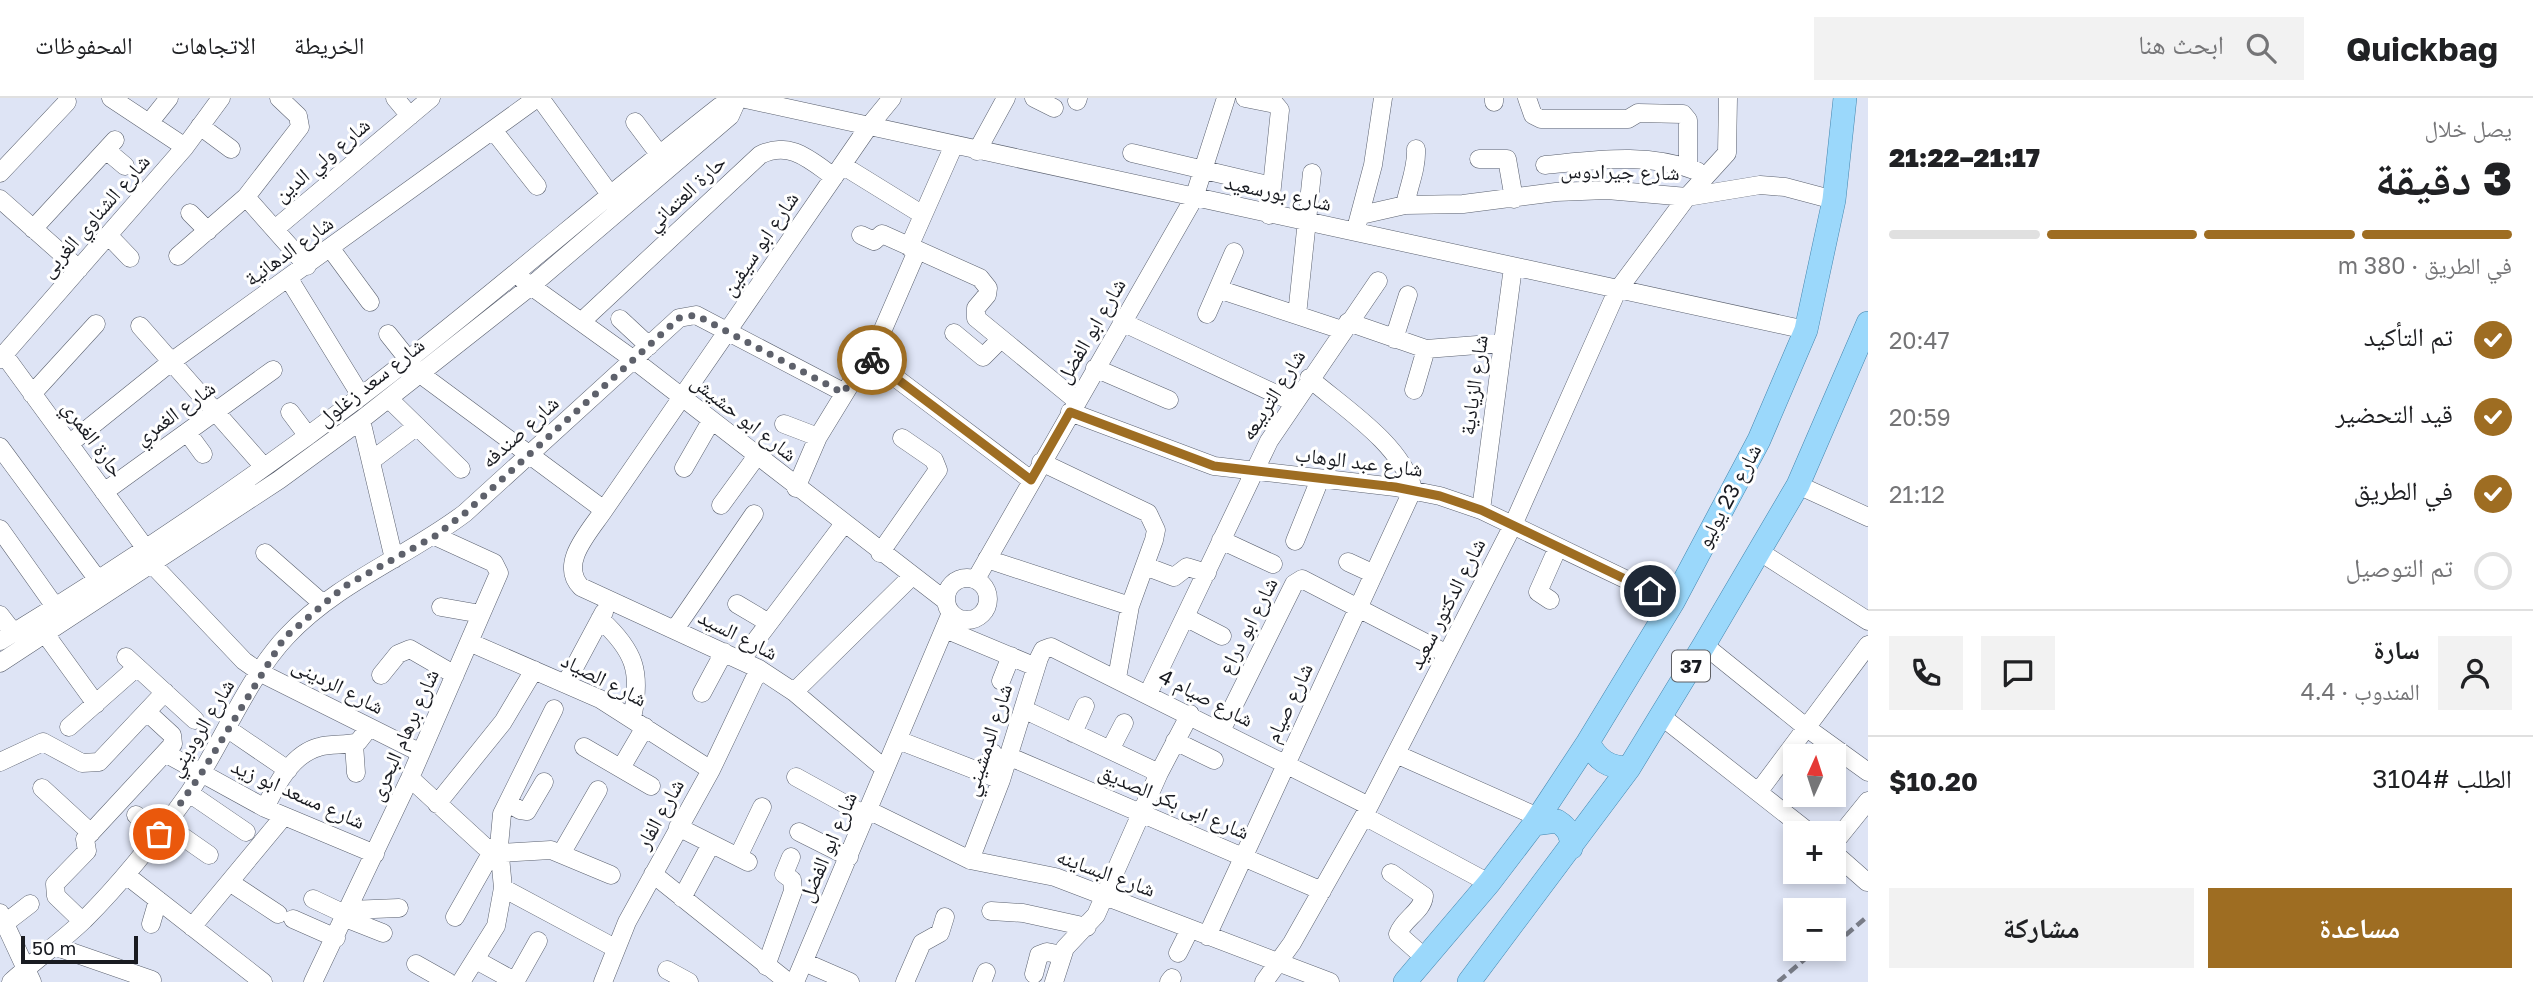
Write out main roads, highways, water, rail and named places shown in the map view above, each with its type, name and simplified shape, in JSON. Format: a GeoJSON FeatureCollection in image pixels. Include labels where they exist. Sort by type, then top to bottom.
{"type":"FeatureCollection","features":[{"type":"Feature","properties":{"kind":"main road","name":"شارع 23 يوليو"},"geometry":{"type":"LineString","coordinates":[[1405,982],[1489,883],[1536,821],[1588,742],[1673,602],[1759,440],[1806,330],[1834,200],[1845,98]]}},
{"type":"Feature","properties":{"kind":"main road","name":"37"},"geometry":{"type":"LineString","coordinates":[[1469,982],[1629,768],[1661,716],[1760,552],[1797,485],[1866,334]]}},
{"type":"Feature","properties":{"kind":"main road"},"geometry":{"type":"LineString","coordinates":[[1588,742],[1600,760],[1619,768],[1629,768]]}},
{"type":"Feature","properties":{"kind":"main road"},"geometry":{"type":"LineString","coordinates":[[1536,821],[1557,821],[1566,827],[1572,837],[1571,848]]}},
{"type":"Feature","properties":{"kind":"railway"},"geometry":{"type":"LineString","coordinates":[[1846,935],[1868,916]]}},
{"type":"Feature","properties":{"kind":"railway"},"geometry":{"type":"LineString","coordinates":[[1778,982],[1803,961]]}}]}
